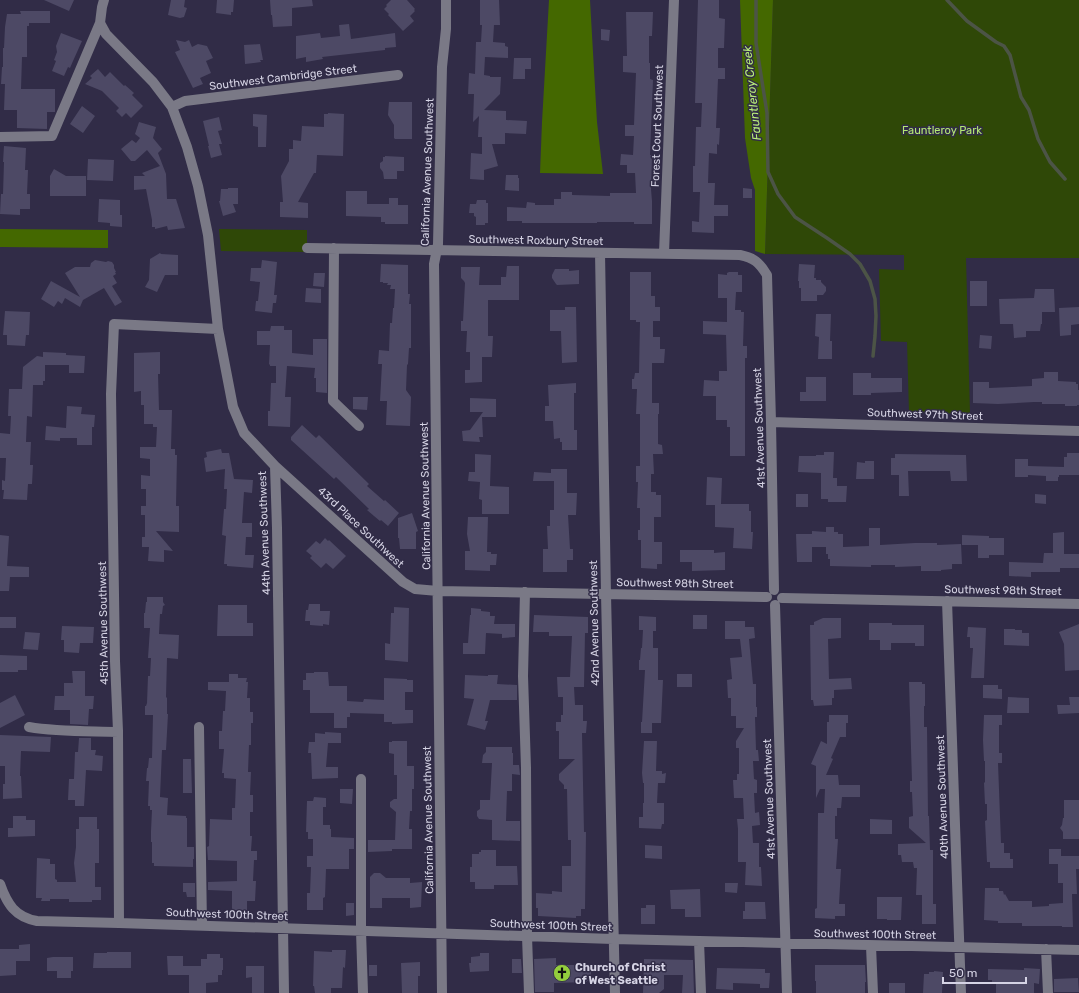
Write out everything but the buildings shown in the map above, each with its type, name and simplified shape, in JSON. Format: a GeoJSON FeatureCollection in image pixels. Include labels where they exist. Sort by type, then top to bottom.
{"type":"FeatureCollection","features":[{"type":"Feature","properties":{"kind":"street"},"geometry":{"type":"LineString","coordinates":[[0,137],[52,136],[100,23],[104,0]]}},
{"type":"Feature","properties":{"kind":"street","name":"California Avenue Southwest"},"geometry":{"type":"LineString","coordinates":[[442,993],[434,264],[438,244],[442,67],[446,29],[446,0]]}},
{"type":"Feature","properties":{"kind":"street","name":"Forest Court Southwest"},"geometry":{"type":"LineString","coordinates":[[664,253],[674,0]]}},
{"type":"Feature","properties":{"kind":"street","name":"44th Avenue Southwest"},"geometry":{"type":"LineString","coordinates":[[100,23],[106,34],[154,82],[172,107],[187,147],[201,200],[208,235],[218,329],[233,407],[244,433],[275,466],[284,993]]}},
{"type":"Feature","properties":{"kind":"street","name":"Southwest Cambridge Street"},"geometry":{"type":"LineString","coordinates":[[172,107],[185,101],[398,74]]}},
{"type":"Feature","properties":{"kind":"street","name":"Southwest Roxbury Street"},"geometry":{"type":"LineString","coordinates":[[307,248],[740,255],[755,260],[762,267]]}},
{"type":"Feature","properties":{"kind":"street"},"geometry":{"type":"LineString","coordinates":[[334,248],[333,401],[359,426]]}},
{"type":"Feature","properties":{"kind":"street","name":"42nd Avenue Southwest"},"geometry":{"type":"LineString","coordinates":[[600,253],[615,993]]}},
{"type":"Feature","properties":{"kind":"street","name":"41st Avenue Southwest"},"geometry":{"type":"LineString","coordinates":[[762,267],[766,275],[771,422],[774,598],[787,993]]}},
{"type":"Feature","properties":{"kind":"street","name":"45th Avenue Southwest"},"geometry":{"type":"LineString","coordinates":[[119,923],[118,732],[115,661],[111,394],[114,324],[218,329]]}},
{"type":"Feature","properties":{"kind":"street","name":"Southwest 97th Street"},"geometry":{"type":"LineString","coordinates":[[771,422],[1079,431]]}},
{"type":"Feature","properties":{"kind":"street","name":"43rd Place Southwest"},"geometry":{"type":"LineString","coordinates":[[275,466],[403,582],[415,589],[438,591]]}},
{"type":"Feature","properties":{"kind":"street","name":"Southwest 98th Street"},"geometry":{"type":"LineString","coordinates":[[438,591],[1079,604]]}},
{"type":"Feature","properties":{"kind":"street"},"geometry":{"type":"LineString","coordinates":[[526,592],[523,676],[526,768],[527,936],[529,993]]}},
{"type":"Feature","properties":{"kind":"street","name":"40th Avenue Southwest"},"geometry":{"type":"LineString","coordinates":[[947,601],[961,993]]}},
{"type":"Feature","properties":{"kind":"street"},"geometry":{"type":"LineString","coordinates":[[29,727],[41,729],[118,732]]}},
{"type":"Feature","properties":{"kind":"street"},"geometry":{"type":"LineString","coordinates":[[199,727],[202,926]]}},
{"type":"Feature","properties":{"kind":"street"},"geometry":{"type":"LineString","coordinates":[[361,779],[361,931],[363,993]]}},
{"type":"Feature","properties":{"kind":"street","name":"Southwest 100th Street"},"geometry":{"type":"LineString","coordinates":[[0,884],[5,898],[15,912],[23,917],[37,921],[786,944],[1079,950]]}},
{"type":"Feature","properties":{"kind":"street"},"geometry":{"type":"LineString","coordinates":[[699,941],[701,993]]}},
{"type":"Feature","properties":{"kind":"street"},"geometry":{"type":"LineString","coordinates":[[871,946],[873,993]]}},
{"type":"Feature","properties":{"kind":"street"},"geometry":{"type":"LineString","coordinates":[[1046,949],[1048,993]]}},
{"type":"Feature","properties":{"kind":"green space"},"geometry":{"type":"Polygon","coordinates":[[[549,0],[590,0],[597,122],[603,174],[540,173],[549,0]]]}},
{"type":"Feature","properties":{"kind":"green space"},"geometry":{"type":"Polygon","coordinates":[[[740,0],[773,0],[765,254],[755,251],[755,190],[751,178],[745,138],[740,0]]]}},
{"type":"Feature","properties":{"kind":"green space","name":"Fauntleroy Park"},"geometry":{"type":"Polygon","coordinates":[[[773,0],[1079,0],[1079,258],[966,258],[970,414],[909,412],[907,342],[881,341],[879,269],[904,270],[904,255],[765,254],[773,0]]]}},
{"type":"Feature","properties":{"kind":"green space"},"geometry":{"type":"Polygon","coordinates":[[[0,229],[108,230],[108,248],[0,247],[0,229]]]}},
{"type":"Feature","properties":{"kind":"green space"},"geometry":{"type":"Polygon","coordinates":[[[219,229],[307,230],[307,252],[221,251],[219,229]]]}},
{"type":"Feature","properties":{"kind":"waterway","name":"Fauntleroy Creek"},"geometry":{"type":"LineString","coordinates":[[756,0],[756,43],[767,113],[768,172],[778,194],[795,217],[850,254],[860,264],[870,281],[875,299],[876,316],[873,356]]}},
{"type":"Feature","properties":{"kind":"waterway","name":"Fauntleroy Creek"},"geometry":{"type":"LineString","coordinates":[[947,0],[967,21],[1004,46],[1010,55],[1021,97],[1029,110],[1038,139],[1050,162],[1065,179]]}},
{"type":"Feature","properties":{"kind":"place","name":"Church of Christ of West Seattle"},"geometry":{"type":"Point","coordinates":[562,973]}}]}
